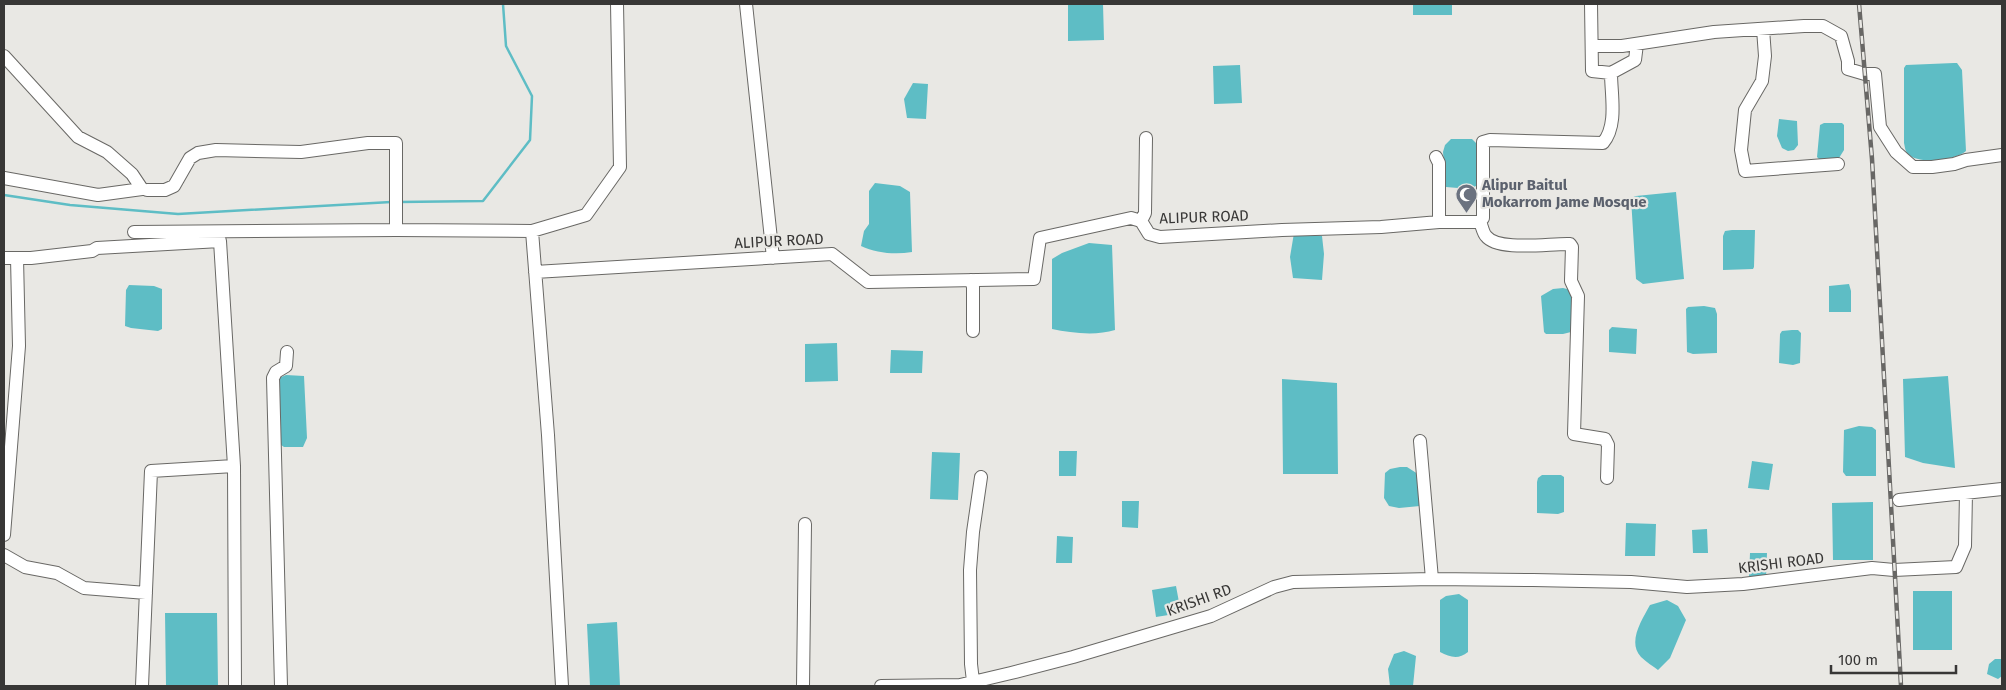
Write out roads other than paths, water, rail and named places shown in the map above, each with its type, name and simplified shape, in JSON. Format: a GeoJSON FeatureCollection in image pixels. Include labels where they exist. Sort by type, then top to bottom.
{"type":"FeatureCollection","features":[{"type":"Feature","properties":{"kind":"street"},"geometry":{"type":"LineString","coordinates":[[134,232],[532,231],[586,216],[620,168],[617,4]]}},
{"type":"Feature","properties":{"kind":"street"},"geometry":{"type":"LineString","coordinates":[[746,4],[773,258]]}},
{"type":"Feature","properties":{"kind":"street"},"geometry":{"type":"LineString","coordinates":[[1591,4],[1592,71],[1611,73],[1635,60],[1637,44]]}},
{"type":"Feature","properties":{"kind":"street"},"geometry":{"type":"LineString","coordinates":[[1592,46],[1622,46],[1714,32],[1823,26],[1841,36],[1848,61],[1848,70],[1875,74],[1880,127],[1896,152],[1914,167],[1932,167],[2002,155]]}},
{"type":"Feature","properties":{"kind":"street"},"geometry":{"type":"LineString","coordinates":[[1763,29],[1765,56],[1762,81],[1745,110],[1741,150],[1745,171],[1838,164]]}},
{"type":"Feature","properties":{"kind":"street"},"geometry":{"type":"LineString","coordinates":[[4,56],[78,137],[107,152],[132,174],[142,189],[98,195],[4,178]]}},
{"type":"Feature","properties":{"kind":"street"},"geometry":{"type":"LineString","coordinates":[[1608,478],[1608,445],[1605,440],[1574,434],[1578,296],[1571,281],[1572,247],[1570,244],[1506,245],[1495,243],[1486,236],[1480,222],[1483,218],[1483,142],[1490,140],[1603,143],[1609,135],[1612,120],[1611,73]]}},
{"type":"Feature","properties":{"kind":"street"},"geometry":{"type":"LineString","coordinates":[[1141,221],[1145,212],[1146,138]]}},
{"type":"Feature","properties":{"kind":"street"},"geometry":{"type":"LineString","coordinates":[[147,190],[165,190],[174,186],[190,158],[198,153],[216,150],[301,152],[368,143],[396,143],[398,190],[396,230]]}},
{"type":"Feature","properties":{"kind":"street"},"geometry":{"type":"LineString","coordinates":[[1436,157],[1438,163],[1439,222]]}},
{"type":"Feature","properties":{"kind":"street","name":"ALIPUR ROAD"},"geometry":{"type":"LineString","coordinates":[[535,272],[832,254],[868,282],[1034,280],[1040,238],[1131,218],[1141,221],[1149,234],[1160,237],[1381,227],[1439,222],[1480,222]]}},
{"type":"Feature","properties":{"kind":"street"},"geometry":{"type":"LineString","coordinates":[[532,231],[548,435],[562,686]]}},
{"type":"Feature","properties":{"kind":"street"},"geometry":{"type":"LineString","coordinates":[[4,535],[19,346],[10,258],[92,251],[97,248],[220,240],[234,466],[236,686]]}},
{"type":"Feature","properties":{"kind":"street"},"geometry":{"type":"LineString","coordinates":[[971,280],[974,287],[973,331]]}},
{"type":"Feature","properties":{"kind":"street"},"geometry":{"type":"LineString","coordinates":[[281,686],[273,378],[276,372],[286,366],[287,352]]}},
{"type":"Feature","properties":{"kind":"street"},"geometry":{"type":"LineString","coordinates":[[1420,441],[1432,580]]}},
{"type":"Feature","properties":{"kind":"street"},"geometry":{"type":"LineString","coordinates":[[142,686],[151,471],[234,466]]}},
{"type":"Feature","properties":{"kind":"street"},"geometry":{"type":"LineString","coordinates":[[973,681],[971,664],[970,570],[972,532],[981,477]]}},
{"type":"Feature","properties":{"kind":"street"},"geometry":{"type":"LineString","coordinates":[[1899,500],[2002,490]]}},
{"type":"Feature","properties":{"kind":"street","name":"KRISHI ROAD"},"geometry":{"type":"LineString","coordinates":[[1533,580],[1632,582],[1687,587],[1743,584],[1872,568],[1894,570],[1956,568],[1965,546],[1966,493]]}},
{"type":"Feature","properties":{"kind":"street"},"geometry":{"type":"LineString","coordinates":[[803,686],[805,524]]}},
{"type":"Feature","properties":{"kind":"street"},"geometry":{"type":"LineString","coordinates":[[4,555],[24,567],[57,573],[84,588],[146,593]]}},
{"type":"Feature","properties":{"kind":"street","name":"KRISHI RD"},"geometry":{"type":"LineString","coordinates":[[881,686],[960,685],[1074,657],[1211,616],[1274,587],[1293,582],[1533,580]]}},
{"type":"Feature","properties":{"kind":"water"},"geometry":{"type":"Polygon","coordinates":[[[1068,4],[1103,4],[1104,40],[1068,41],[1068,4]]]}},
{"type":"Feature","properties":{"kind":"water"},"geometry":{"type":"Polygon","coordinates":[[[1413,4],[1452,4],[1452,15],[1413,15],[1413,4]]]}},
{"type":"Feature","properties":{"kind":"water"},"geometry":{"type":"Polygon","coordinates":[[[1957,63],[1962,70],[1966,151],[1946,159],[1928,160],[1913,157],[1907,153],[1904,143],[1904,68],[1906,65],[1957,63]]]}},
{"type":"Feature","properties":{"kind":"water"},"geometry":{"type":"Polygon","coordinates":[[[1240,65],[1242,103],[1214,104],[1213,66],[1240,65]]]}},
{"type":"Feature","properties":{"kind":"water"},"geometry":{"type":"Polygon","coordinates":[[[913,83],[928,84],[926,119],[907,118],[904,99],[913,83]]]}},
{"type":"Feature","properties":{"kind":"water"},"geometry":{"type":"Polygon","coordinates":[[[1779,119],[1797,121],[1798,145],[1794,150],[1788,151],[1782,148],[1777,136],[1779,119]]]}},
{"type":"Feature","properties":{"kind":"water"},"geometry":{"type":"Polygon","coordinates":[[[1824,123],[1842,123],[1844,125],[1844,150],[1839,158],[1833,160],[1820,160],[1817,157],[1820,125],[1824,123]]]}},
{"type":"Feature","properties":{"kind":"water"},"geometry":{"type":"Polygon","coordinates":[[[1451,139],[1472,139],[1476,143],[1476,186],[1470,189],[1446,187],[1443,152],[1445,145],[1451,139]]]}},
{"type":"Feature","properties":{"kind":"water"},"geometry":{"type":"Polygon","coordinates":[[[875,183],[900,186],[910,192],[912,252],[886,253],[861,246],[864,231],[869,224],[869,191],[875,183]]]}},
{"type":"Feature","properties":{"kind":"water"},"geometry":{"type":"Polygon","coordinates":[[[1676,192],[1684,279],[1643,284],[1636,279],[1631,198],[1676,192]]]}},
{"type":"Feature","properties":{"kind":"water"},"geometry":{"type":"Polygon","coordinates":[[[1755,230],[1753,269],[1723,270],[1723,236],[1725,231],[1755,230]]]}},
{"type":"Feature","properties":{"kind":"water"},"geometry":{"type":"Polygon","coordinates":[[[1294,233],[1322,236],[1324,254],[1322,280],[1293,278],[1290,257],[1294,233]]]}},
{"type":"Feature","properties":{"kind":"water"},"geometry":{"type":"Polygon","coordinates":[[[1089,243],[1112,245],[1115,330],[1100,333],[1084,333],[1052,329],[1052,259],[1062,253],[1089,243]]]}},
{"type":"Feature","properties":{"kind":"water"},"geometry":{"type":"Polygon","coordinates":[[[1849,284],[1851,312],[1829,312],[1829,286],[1849,284]]]}},
{"type":"Feature","properties":{"kind":"water"},"geometry":{"type":"Polygon","coordinates":[[[129,285],[154,286],[162,289],[162,329],[158,331],[125,326],[126,290],[129,285]]]}},
{"type":"Feature","properties":{"kind":"water"},"geometry":{"type":"Polygon","coordinates":[[[1563,288],[1571,290],[1571,332],[1546,334],[1544,332],[1541,296],[1553,289],[1563,288]]]}},
{"type":"Feature","properties":{"kind":"water"},"geometry":{"type":"Polygon","coordinates":[[[1704,306],[1715,308],[1717,314],[1717,353],[1693,354],[1687,352],[1686,309],[1688,307],[1704,306]]]}},
{"type":"Feature","properties":{"kind":"water"},"geometry":{"type":"Polygon","coordinates":[[[1612,327],[1637,329],[1636,354],[1609,352],[1609,330],[1612,327]]]}},
{"type":"Feature","properties":{"kind":"water"},"geometry":{"type":"Polygon","coordinates":[[[1798,330],[1801,333],[1800,363],[1793,365],[1779,363],[1780,334],[1782,331],[1798,330]]]}},
{"type":"Feature","properties":{"kind":"water"},"geometry":{"type":"Polygon","coordinates":[[[837,343],[838,381],[805,382],[805,344],[837,343]]]}},
{"type":"Feature","properties":{"kind":"water"},"geometry":{"type":"Polygon","coordinates":[[[891,350],[923,351],[922,373],[890,373],[891,350]]]}},
{"type":"Feature","properties":{"kind":"water"},"geometry":{"type":"Polygon","coordinates":[[[286,375],[304,376],[307,438],[303,447],[284,447],[281,445],[279,378],[286,375]]]}},
{"type":"Feature","properties":{"kind":"water"},"geometry":{"type":"Polygon","coordinates":[[[1948,376],[1955,468],[1923,463],[1905,457],[1903,379],[1948,376]]]}},
{"type":"Feature","properties":{"kind":"water"},"geometry":{"type":"Polygon","coordinates":[[[1282,379],[1337,383],[1338,474],[1283,474],[1282,379]]]}},
{"type":"Feature","properties":{"kind":"water"},"geometry":{"type":"Polygon","coordinates":[[[1859,426],[1872,427],[1876,430],[1876,476],[1846,476],[1843,472],[1844,430],[1859,426]]]}},
{"type":"Feature","properties":{"kind":"water"},"geometry":{"type":"Polygon","coordinates":[[[1059,451],[1077,451],[1076,476],[1059,476],[1059,451]]]}},
{"type":"Feature","properties":{"kind":"water"},"geometry":{"type":"Polygon","coordinates":[[[932,452],[960,453],[958,500],[930,499],[932,452]]]}},
{"type":"Feature","properties":{"kind":"water"},"geometry":{"type":"Polygon","coordinates":[[[1752,461],[1773,464],[1769,490],[1748,488],[1752,461]]]}},
{"type":"Feature","properties":{"kind":"water"},"geometry":{"type":"Polygon","coordinates":[[[1407,467],[1421,476],[1420,506],[1399,508],[1389,506],[1384,498],[1385,473],[1390,469],[1407,467]]]}},
{"type":"Feature","properties":{"kind":"water"},"geometry":{"type":"Polygon","coordinates":[[[1542,475],[1561,475],[1564,477],[1564,512],[1558,514],[1537,513],[1537,482],[1538,478],[1542,475]]]}},
{"type":"Feature","properties":{"kind":"water"},"geometry":{"type":"Polygon","coordinates":[[[1122,501],[1139,501],[1138,528],[1122,527],[1122,501]]]}},
{"type":"Feature","properties":{"kind":"water"},"geometry":{"type":"Polygon","coordinates":[[[1873,502],[1873,560],[1833,560],[1832,503],[1873,502]]]}},
{"type":"Feature","properties":{"kind":"water"},"geometry":{"type":"Polygon","coordinates":[[[1626,523],[1656,524],[1655,556],[1625,556],[1626,523]]]}},
{"type":"Feature","properties":{"kind":"water"},"geometry":{"type":"Polygon","coordinates":[[[1707,529],[1708,553],[1693,553],[1692,530],[1707,529]]]}},
{"type":"Feature","properties":{"kind":"water"},"geometry":{"type":"Polygon","coordinates":[[[1057,536],[1073,537],[1072,563],[1056,563],[1057,536]]]}},
{"type":"Feature","properties":{"kind":"water"},"geometry":{"type":"Polygon","coordinates":[[[1750,553],[1767,553],[1766,578],[1749,577],[1750,553]]]}},
{"type":"Feature","properties":{"kind":"water"},"geometry":{"type":"Polygon","coordinates":[[[1176,586],[1181,613],[1156,617],[1152,590],[1176,586]]]}},
{"type":"Feature","properties":{"kind":"water"},"geometry":{"type":"Polygon","coordinates":[[[1913,591],[1952,591],[1952,650],[1913,650],[1913,591]]]}},
{"type":"Feature","properties":{"kind":"water"},"geometry":{"type":"Polygon","coordinates":[[[1459,594],[1468,600],[1468,652],[1454,657],[1440,652],[1440,600],[1446,596],[1459,594]]]}},
{"type":"Feature","properties":{"kind":"water"},"geometry":{"type":"Polygon","coordinates":[[[1667,600],[1678,606],[1686,620],[1670,658],[1658,670],[1641,657],[1635,645],[1637,631],[1650,605],[1667,600]]]}},
{"type":"Feature","properties":{"kind":"water"},"geometry":{"type":"Polygon","coordinates":[[[165,613],[217,613],[218,686],[166,686],[165,613]]]}},
{"type":"Feature","properties":{"kind":"water"},"geometry":{"type":"Polygon","coordinates":[[[617,622],[620,686],[590,686],[587,624],[617,622]]]}},
{"type":"Feature","properties":{"kind":"water"},"geometry":{"type":"Polygon","coordinates":[[[1404,651],[1416,656],[1413,686],[1390,686],[1388,669],[1394,654],[1404,651]]]}},
{"type":"Feature","properties":{"kind":"water"},"geometry":{"type":"Polygon","coordinates":[[[1995,659],[2002,659],[2002,676],[1998,679],[1987,674],[1989,664],[1995,659]]]}},
{"type":"Feature","properties":{"kind":"waterway"},"geometry":{"type":"LineString","coordinates":[[399,202],[483,201],[530,140],[532,96],[506,46],[503,4]]}},
{"type":"Feature","properties":{"kind":"waterway"},"geometry":{"type":"LineString","coordinates":[[4,195],[70,205],[178,214],[391,202]]}},
{"type":"Feature","properties":{"kind":"railway"},"geometry":{"type":"LineString","coordinates":[[1859,4],[1872,159],[1901,686]]}},
{"type":"Feature","properties":{"kind":"place","name":"Alipur Baitul Mokarrom Jame Mosque"},"geometry":{"type":"Point","coordinates":[1466,213]}}]}
